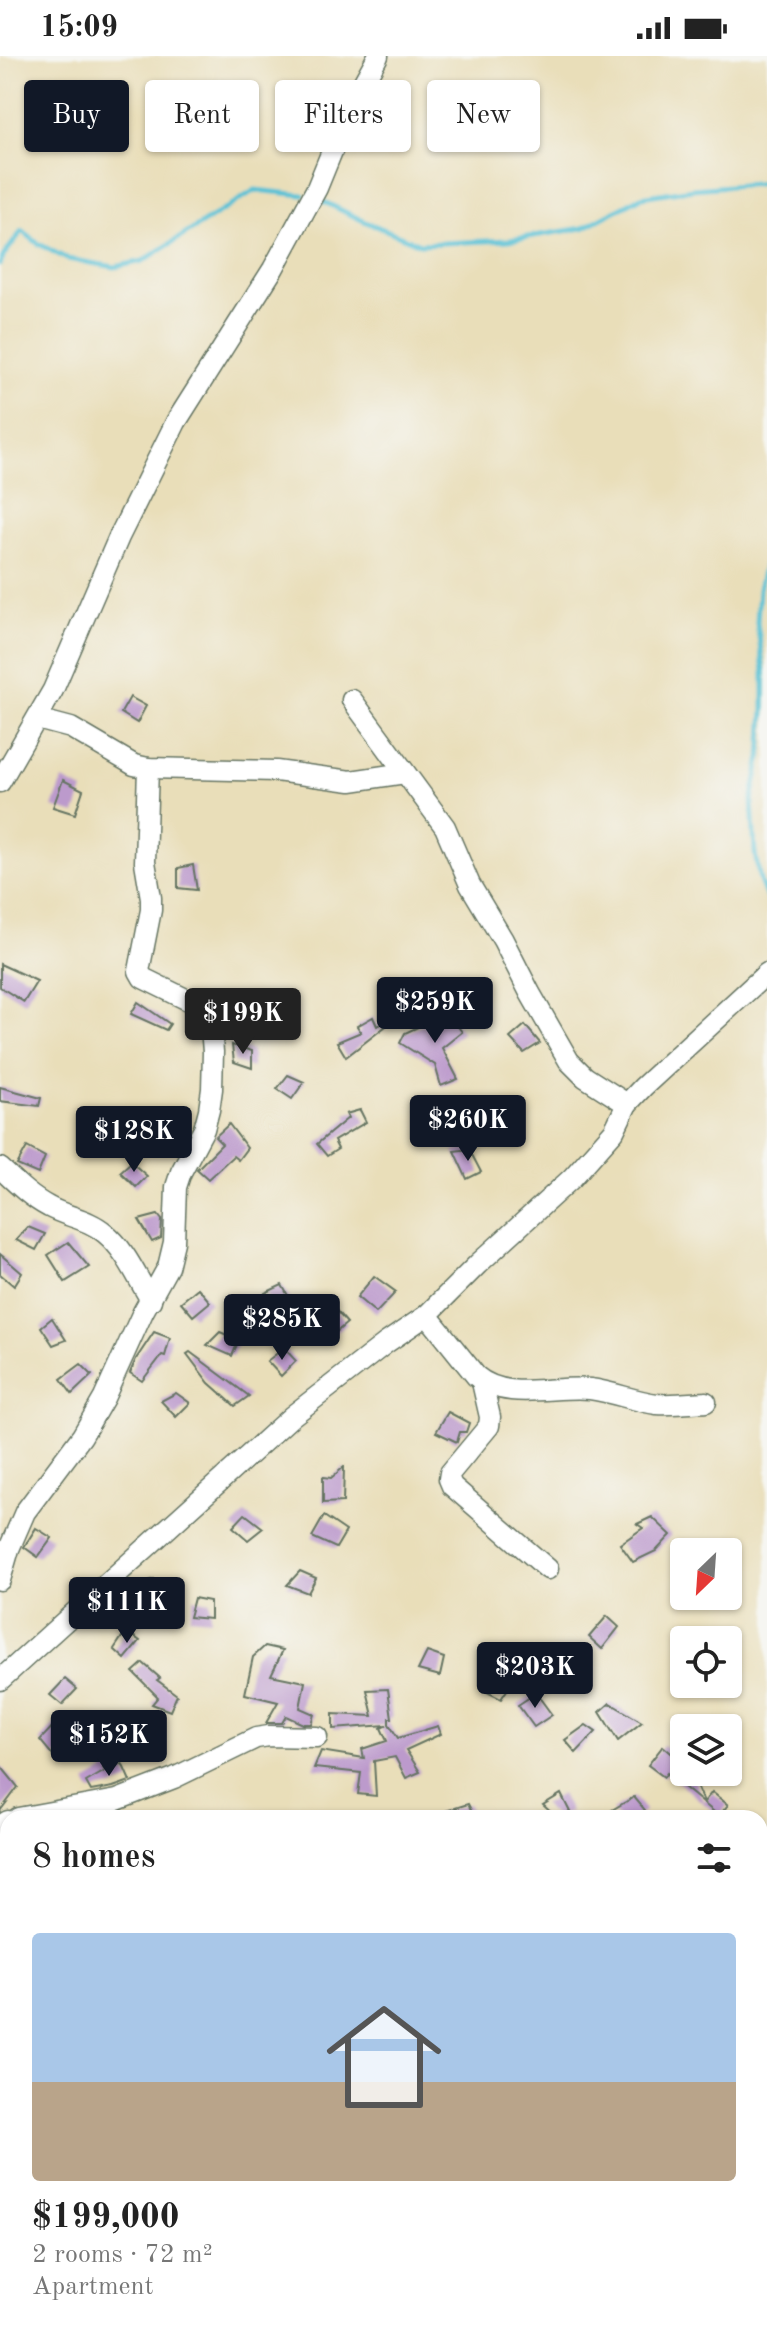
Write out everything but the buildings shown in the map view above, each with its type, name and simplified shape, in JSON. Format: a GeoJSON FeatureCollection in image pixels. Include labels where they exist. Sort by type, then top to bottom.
{"type":"FeatureCollection","features":[{"type":"Feature","properties":{"kind":"street"},"geometry":{"type":"LineString","coordinates":[[0,782],[53,690],[119,537],[176,422],[273,269],[317,188],[350,107],[378,56]]}},
{"type":"Feature","properties":{"kind":"street"},"geometry":{"type":"LineString","coordinates":[[352,700],[445,827],[470,885],[569,1061],[585,1077],[627,1104]]}},
{"type":"Feature","properties":{"kind":"street"},"geometry":{"type":"LineString","coordinates":[[37,719],[71,728],[134,765],[148,768],[276,771],[351,781],[405,773]]}},
{"type":"Feature","properties":{"kind":"street"},"geometry":{"type":"LineString","coordinates":[[0,1580],[25,1512],[82,1436],[168,1267],[174,1242],[176,1187],[204,1129],[209,1110],[213,1052],[210,1015],[206,1009],[143,978],[139,971],[151,910],[145,862],[148,768]]}},
{"type":"Feature","properties":{"kind":"street"},"geometry":{"type":"LineString","coordinates":[[0,1680],[292,1416],[427,1315],[572,1178],[614,1131],[627,1104],[643,1087],[767,973]]}},
{"type":"Feature","properties":{"kind":"street"},"geometry":{"type":"LineString","coordinates":[[0,1168],[48,1207],[94,1225],[108,1235],[151,1300]]}},
{"type":"Feature","properties":{"kind":"street"},"geometry":{"type":"LineString","coordinates":[[427,1315],[482,1382],[490,1417],[489,1426],[450,1473],[452,1486],[548,1569]]}},
{"type":"Feature","properties":{"kind":"street"},"geometry":{"type":"LineString","coordinates":[[482,1382],[519,1391],[595,1390],[659,1404],[706,1402]]}},
{"type":"Feature","properties":{"kind":"street"},"geometry":{"type":"LineString","coordinates":[[62,1810],[117,1800],[174,1778],[256,1738],[317,1737]]}},
{"type":"Feature","properties":{"kind":"waterway"},"geometry":{"type":"LineString","coordinates":[[318,199],[420,244],[509,240],[583,228],[641,197],[767,183]]}},
{"type":"Feature","properties":{"kind":"waterway"},"geometry":{"type":"LineString","coordinates":[[0,264],[22,231],[67,259],[115,267],[143,261],[255,190],[303,195]]}},
{"type":"Feature","properties":{"kind":"waterway"},"geometry":{"type":"LineString","coordinates":[[767,554],[759,589],[757,623],[764,671],[764,709],[761,757],[752,800],[755,853],[767,898]]}}]}
